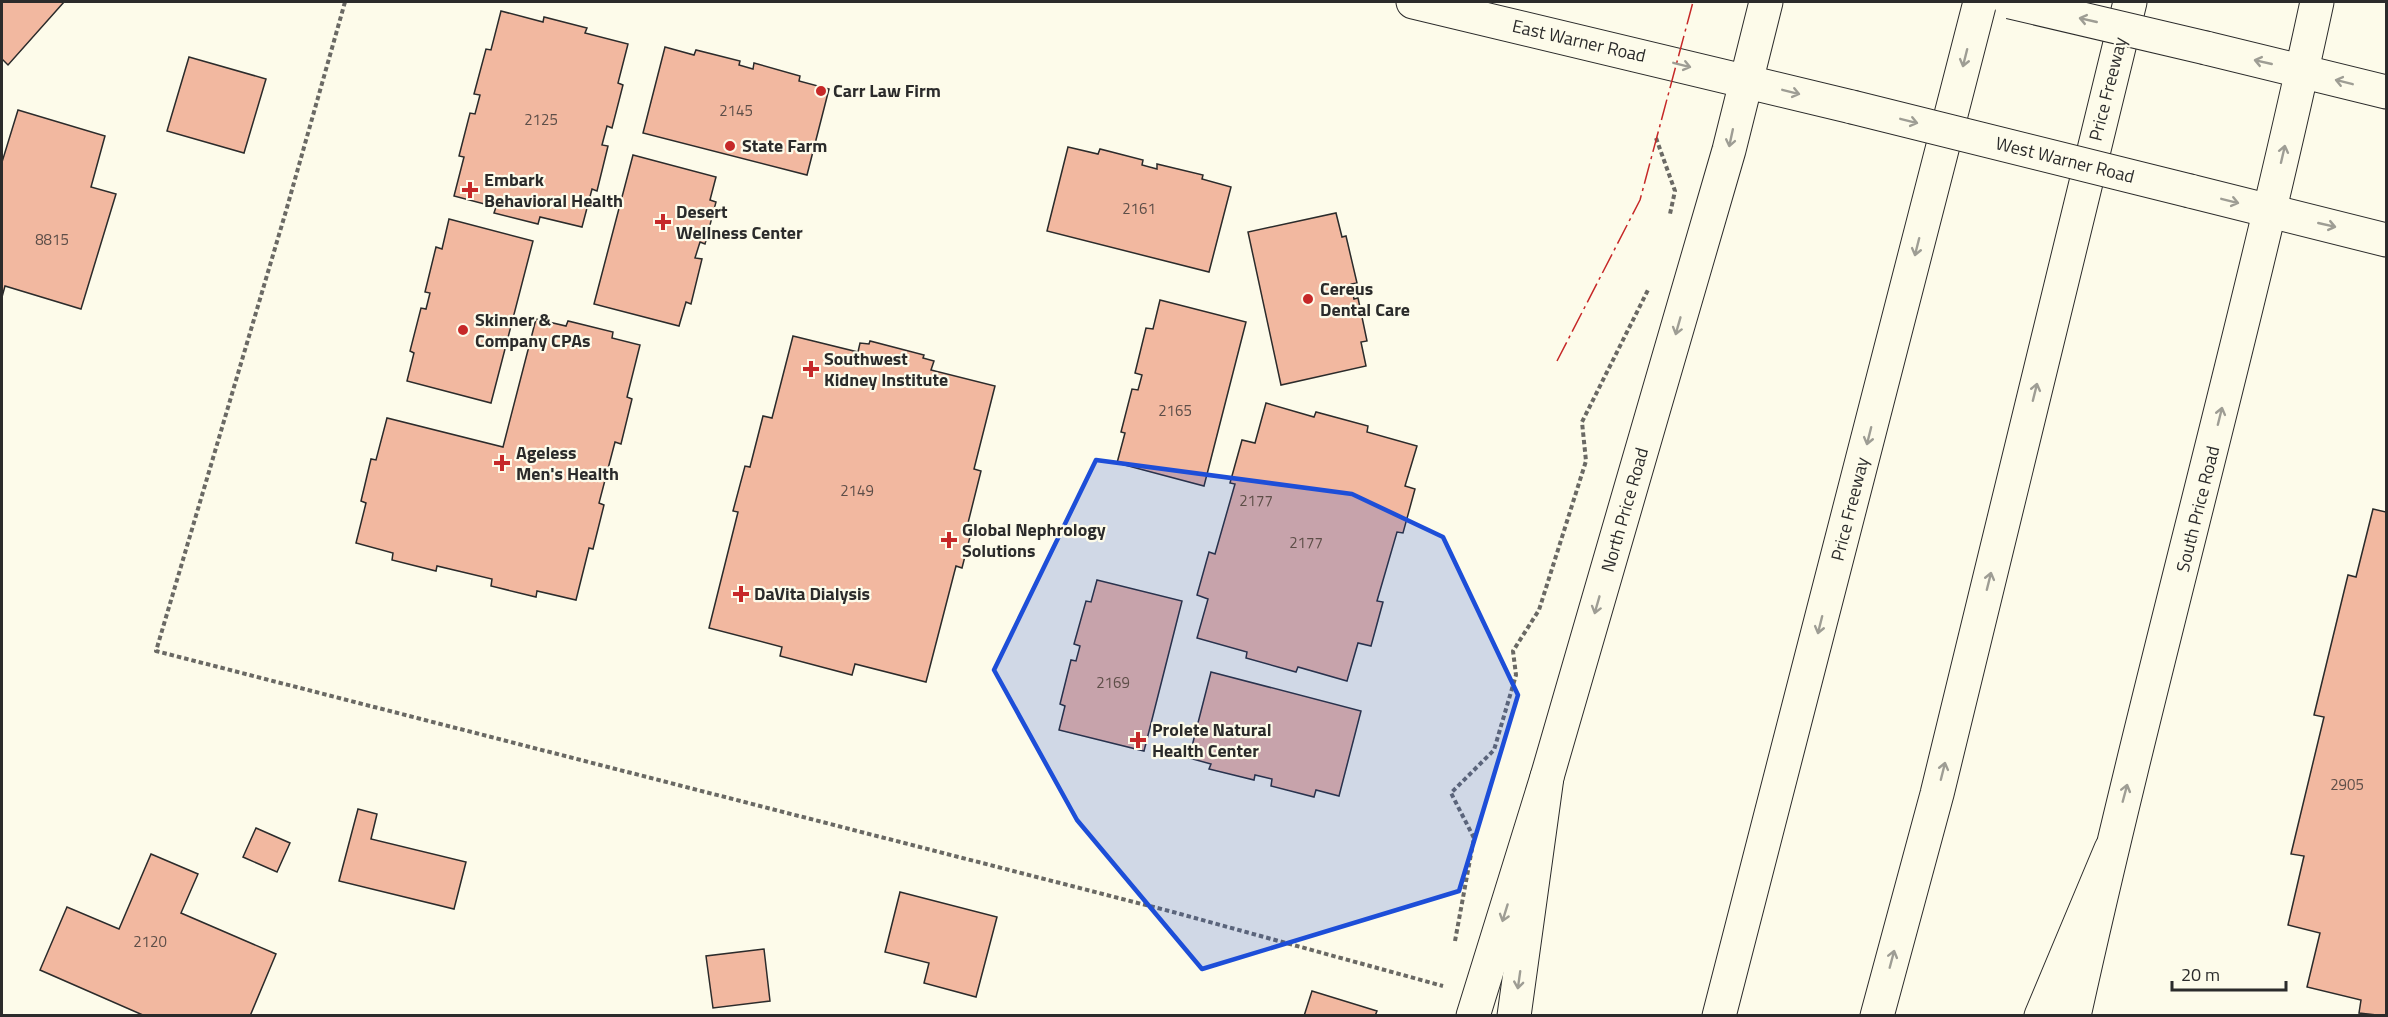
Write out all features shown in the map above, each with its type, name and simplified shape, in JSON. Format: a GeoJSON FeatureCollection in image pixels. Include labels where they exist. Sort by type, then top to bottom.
{"type":"FeatureCollection","features":[{"type":"Feature","properties":{"kind":"main road","name":"East Warner Road"},"geometry":{"type":"LineString","coordinates":[[1413,2],[1744,81]]}},
{"type":"Feature","properties":{"kind":"main road","name":"North Price Road"},"geometry":{"type":"LineString","coordinates":[[1473,1016],[1547,777],[1729,150],[1744,81],[1766,2]]}},
{"type":"Feature","properties":{"kind":"main road","name":"Price Freeway"},"geometry":{"type":"LineString","coordinates":[[1719,1016],[1980,2]]}},
{"type":"Feature","properties":{"kind":"main road"},"geometry":{"type":"LineString","coordinates":[[2010,2],[2386,92]]}},
{"type":"Feature","properties":{"kind":"main road","name":"Price Freeway"},"geometry":{"type":"LineString","coordinates":[[1877,1016],[1937,794],[2130,2]]}},
{"type":"Feature","properties":{"kind":"main road","name":"South Price Road"},"geometry":{"type":"LineString","coordinates":[[2074,1016],[2111,849],[2180,584],[2270,211],[2317,2]]}},
{"type":"Feature","properties":{"kind":"main road","name":"West Warner Road"},"geometry":{"type":"LineString","coordinates":[[1744,81],[2386,240]]}},
{"type":"Feature","properties":{"kind":"main road"},"geometry":{"type":"LineString","coordinates":[[1514,1016],[1547,777]]}},
{"type":"Feature","properties":{"kind":"main road"},"geometry":{"type":"LineString","coordinates":[[2041,1016],[2111,849]]}},
{"type":"Feature","properties":{"kind":"path"},"geometry":{"type":"LineString","coordinates":[[345,2],[156,651],[1161,909],[1443,986]]}},
{"type":"Feature","properties":{"kind":"path"},"geometry":{"type":"LineString","coordinates":[[1656,138],[1675,191],[1667,223]]}},
{"type":"Feature","properties":{"kind":"path"},"geometry":{"type":"LineString","coordinates":[[1454,947],[1474,838],[1451,793],[1494,750],[1515,675],[1513,651],[1539,610],[1586,461],[1582,423],[1649,288]]}},
{"type":"Feature","properties":{"kind":"path"},"geometry":{"type":"LineString","coordinates":[[1440,996],[1445,976]]}},
{"type":"Feature","properties":{"kind":"highlighted area"},"geometry":{"type":"Polygon","coordinates":[[[1096,460],[1352,494],[1443,537],[1518,695],[1459,891],[1202,969],[1077,820],[994,670],[1096,460]]]}},
{"type":"Feature","properties":{"kind":"building"},"geometry":{"type":"Polygon","coordinates":[[[2,2],[64,2],[8,65],[2,59],[2,2]]]}},
{"type":"Feature","properties":{"kind":"building"},"geometry":{"type":"Polygon","coordinates":[[[501,11],[543,22],[544,17],[587,28],[585,33],[628,44],[618,83],[623,85],[612,128],[607,126],[602,145],[608,146],[597,191],[592,189],[582,227],[540,217],[538,224],[494,213],[496,207],[454,196],[464,157],[459,156],[470,113],[475,114],[480,95],[474,94],[486,49],[491,50],[501,11]]]}},
{"type":"Feature","properties":{"kind":"building"},"geometry":{"type":"Polygon","coordinates":[[[665,47],[694,55],[696,50],[740,61],[739,65],[753,69],[754,63],[800,76],[799,81],[829,89],[807,175],[643,133],[665,47]]]}},
{"type":"Feature","properties":{"kind":"building"},"geometry":{"type":"Polygon","coordinates":[[[189,57],[266,79],[244,153],[167,131],[189,57]]]}},
{"type":"Feature","properties":{"kind":"building"},"geometry":{"type":"Polygon","coordinates":[[[18,110],[105,136],[91,187],[116,194],[81,309],[5,286],[2,297],[2,162],[18,110]]]}},
{"type":"Feature","properties":{"kind":"building"},"geometry":{"type":"Polygon","coordinates":[[[1068,147],[1098,154],[1100,149],[1143,160],[1142,165],[1157,169],[1157,164],[1203,175],[1202,179],[1231,187],[1209,272],[1047,231],[1068,147]]]}},
{"type":"Feature","properties":{"kind":"building","name":"Desert Wellness Center"},"geometry":{"type":"Polygon","coordinates":[[[633,155],[716,177],[710,200],[716,202],[705,244],[700,242],[695,258],[702,259],[691,304],[686,302],[679,326],[594,304],[633,155]]]}},
{"type":"Feature","properties":{"kind":"building","name":"Cereus Dental Care"},"geometry":{"type":"Polygon","coordinates":[[[1336,213],[1342,237],[1346,236],[1357,283],[1351,284],[1354,299],[1358,298],[1367,341],[1361,342],[1366,366],[1281,385],[1248,232],[1336,213]]]}},
{"type":"Feature","properties":{"kind":"building","name":"Skinner & Company CPAs"},"geometry":{"type":"Polygon","coordinates":[[[449,219],[533,241],[491,403],[407,381],[414,353],[410,351],[421,308],[426,309],[430,293],[425,292],[436,247],[442,249],[449,219]]]}},
{"type":"Feature","properties":{"kind":"building"},"geometry":{"type":"Polygon","coordinates":[[[1160,300],[1246,322],[1204,486],[1117,463],[1125,433],[1121,432],[1132,389],[1138,390],[1142,375],[1135,373],[1146,328],[1153,329],[1160,300]]]}},
{"type":"Feature","properties":{"kind":"building"},"geometry":{"type":"Polygon","coordinates":[[[536,319],[566,326],[568,321],[613,332],[612,338],[640,345],[627,397],[632,399],[621,444],[615,442],[599,503],[604,505],[593,549],[589,548],[576,600],[537,591],[536,597],[491,586],[492,579],[437,566],[436,571],[392,560],[393,553],[356,543],[366,503],[361,501],[371,459],[376,460],[387,418],[503,447],[536,319]]]}},
{"type":"Feature","properties":{"kind":"building"},"geometry":{"type":"Polygon","coordinates":[[[793,336],[858,352],[860,343],[869,344],[870,341],[924,355],[923,358],[934,361],[931,370],[995,386],[974,469],[981,471],[968,523],[973,525],[962,568],[956,566],[926,682],[855,664],[852,675],[780,656],[782,647],[709,628],[738,512],[733,511],[745,466],[750,467],[763,416],[772,418],[793,336]]]}},
{"type":"Feature","properties":{"kind":"building"},"geometry":{"type":"Polygon","coordinates":[[[1266,403],[1314,417],[1316,412],[1368,426],[1367,432],[1417,446],[1405,486],[1415,489],[1403,533],[1397,532],[1377,601],[1383,602],[1371,646],[1358,643],[1347,681],[1298,667],[1296,672],[1246,658],[1247,652],[1197,638],[1208,599],[1197,595],[1209,552],[1215,554],[1235,484],[1230,483],[1242,440],[1255,443],[1266,403]]]}},
{"type":"Feature","properties":{"kind":"building"},"geometry":{"type":"Polygon","coordinates":[[[2373,509],[2386,512],[2386,1016],[2359,1013],[2361,1000],[2307,987],[2320,933],[2288,925],[2304,856],[2291,854],[2324,717],[2314,715],[2348,575],[2356,577],[2373,509]]]}},
{"type":"Feature","properties":{"kind":"building"},"geometry":{"type":"Polygon","coordinates":[[[1097,580],[1182,601],[1144,751],[1059,730],[1065,706],[1060,704],[1071,660],[1076,661],[1080,646],[1074,644],[1086,601],[1091,602],[1097,580]]]}},
{"type":"Feature","properties":{"kind":"building"},"geometry":{"type":"Polygon","coordinates":[[[1211,672],[1361,711],[1339,796],[1316,790],[1314,797],[1271,786],[1272,779],[1255,775],[1254,780],[1209,769],[1211,764],[1189,758],[1211,672]]]}},
{"type":"Feature","properties":{"kind":"building"},"geometry":{"type":"Polygon","coordinates":[[[358,809],[377,814],[371,839],[466,862],[454,909],[339,881],[358,809]]]}},
{"type":"Feature","properties":{"kind":"building"},"geometry":{"type":"Polygon","coordinates":[[[256,828],[290,843],[277,872],[243,857],[256,828]]]}},
{"type":"Feature","properties":{"kind":"building"},"geometry":{"type":"Polygon","coordinates":[[[151,854],[198,874],[181,913],[276,954],[250,1016],[145,1016],[40,970],[67,907],[119,929],[151,854]]]}},
{"type":"Feature","properties":{"kind":"building"},"geometry":{"type":"Polygon","coordinates":[[[900,892],[997,917],[976,997],[924,983],[929,963],[885,952],[900,892]]]}},
{"type":"Feature","properties":{"kind":"building"},"geometry":{"type":"Polygon","coordinates":[[[764,949],[770,1001],[713,1008],[706,956],[764,949]]]}},
{"type":"Feature","properties":{"kind":"building"},"geometry":{"type":"Polygon","coordinates":[[[1312,991],[1377,1011],[1375,1016],[1304,1016],[1312,991]]]}},
{"type":"Feature","properties":{"kind":"power"},"geometry":{"type":"LineString","coordinates":[[1557,361],[1640,200],[1693,2]]}},
{"type":"Feature","properties":{"kind":"place","name":"Carr Law Firm"},"geometry":{"type":"Point","coordinates":[821,91]}},
{"type":"Feature","properties":{"kind":"place","name":"State Farm"},"geometry":{"type":"Point","coordinates":[730,146]}},
{"type":"Feature","properties":{"kind":"place","name":"Embark Behavioral Health"},"geometry":{"type":"Point","coordinates":[470,190]}},
{"type":"Feature","properties":{"kind":"place","name":"Desert Wellness Center"},"geometry":{"type":"Point","coordinates":[663,222]}},
{"type":"Feature","properties":{"kind":"place","name":"Cereus Dental Care"},"geometry":{"type":"Point","coordinates":[1308,299]}},
{"type":"Feature","properties":{"kind":"place","name":"Skinner & Company CPAs"},"geometry":{"type":"Point","coordinates":[463,330]}},
{"type":"Feature","properties":{"kind":"place","name":"Southwest Kidney Institute"},"geometry":{"type":"Point","coordinates":[811,369]}},
{"type":"Feature","properties":{"kind":"place","name":"Ageless Men's Health"},"geometry":{"type":"Point","coordinates":[502,463]}},
{"type":"Feature","properties":{"kind":"place","name":"Global Nephrology Solutions"},"geometry":{"type":"Point","coordinates":[949,540]}},
{"type":"Feature","properties":{"kind":"place","name":"DaVita Dialysis"},"geometry":{"type":"Point","coordinates":[741,594]}},
{"type":"Feature","properties":{"kind":"place","name":"Prolete Natural Health Center"},"geometry":{"type":"Point","coordinates":[1138,740]}}]}
